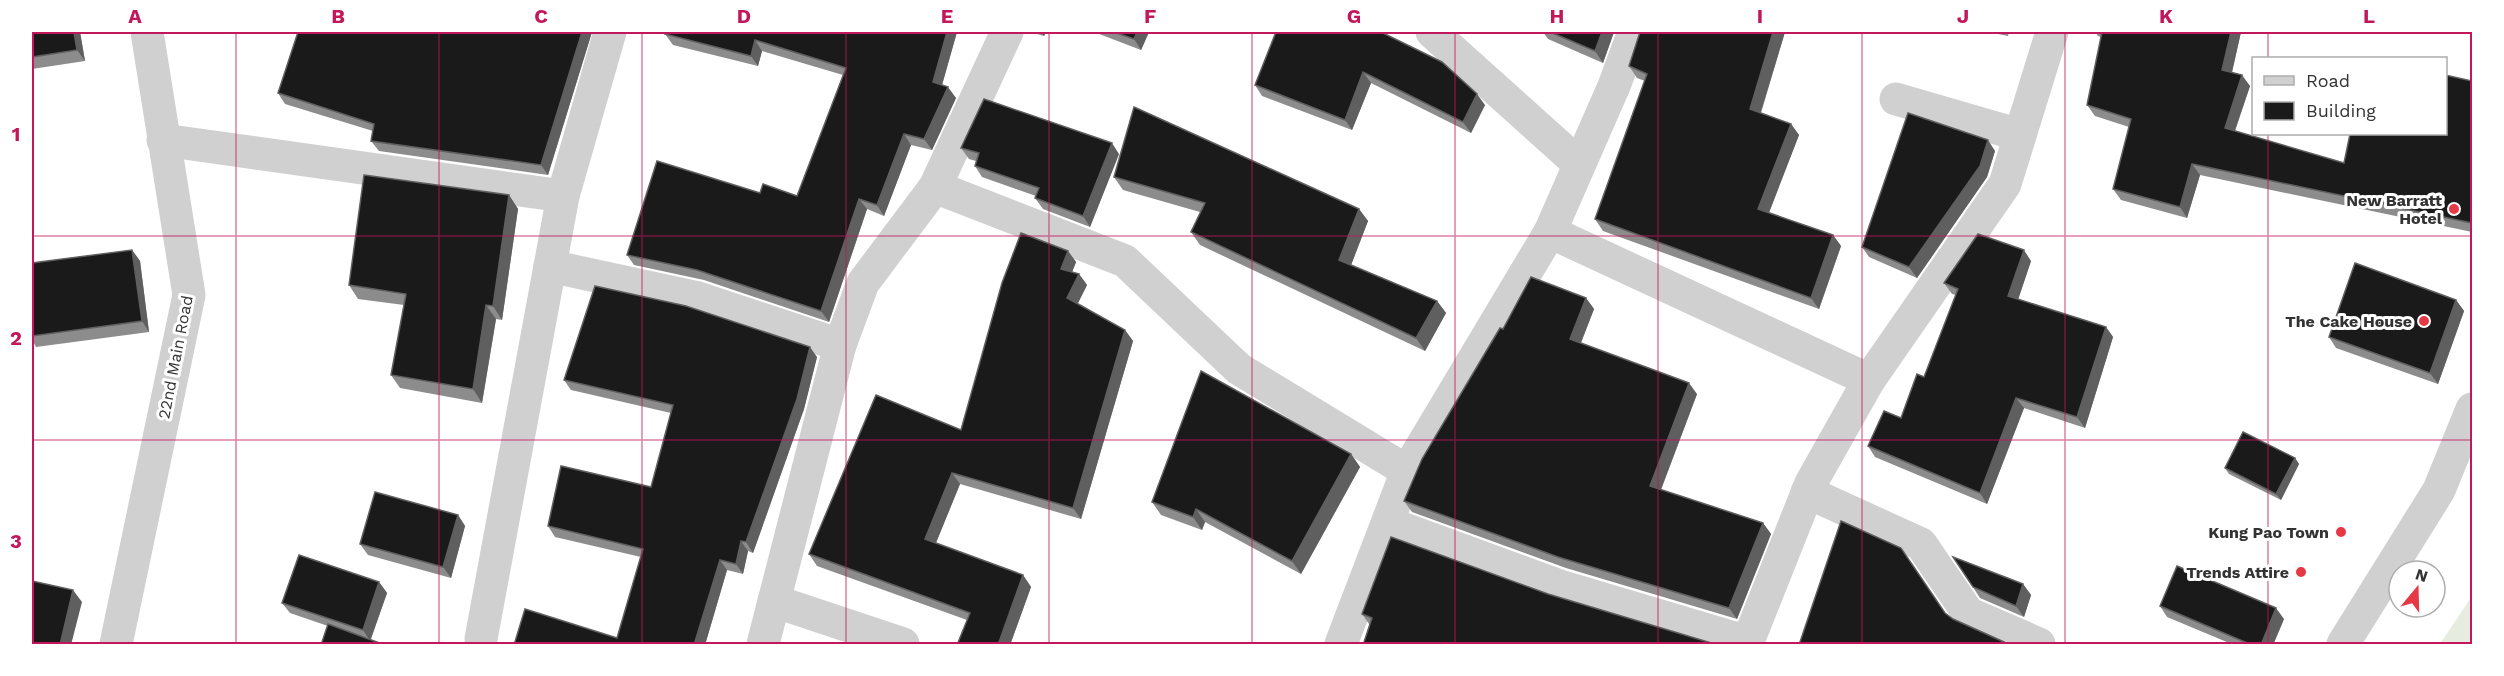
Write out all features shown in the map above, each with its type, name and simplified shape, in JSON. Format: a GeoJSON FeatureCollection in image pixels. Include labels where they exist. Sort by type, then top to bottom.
{"type":"FeatureCollection","features":[{"type":"Feature","properties":{"kind":"street","name":"22nd Main Road"},"geometry":{"type":"LineString","coordinates":[[116,645],[189,295],[147,32]]}},
{"type":"Feature","properties":{"kind":"street"},"geometry":{"type":"LineString","coordinates":[[481,639],[563,196],[610,32]]}},
{"type":"Feature","properties":{"kind":"street"},"geometry":{"type":"LineString","coordinates":[[763,645],[840,345],[864,283],[935,187],[1007,32]]}},
{"type":"Feature","properties":{"kind":"street"},"geometry":{"type":"LineString","coordinates":[[1432,32],[1579,164]]}},
{"type":"Feature","properties":{"kind":"street"},"geometry":{"type":"LineString","coordinates":[[1341,645],[1407,471],[1550,232],[1614,86],[1634,32]]}},
{"type":"Feature","properties":{"kind":"street"},"geometry":{"type":"LineString","coordinates":[[1388,522],[1560,586],[1748,643],[1807,492],[1869,380],[2005,184],[2052,32]]}},
{"type":"Feature","properties":{"kind":"street"},"geometry":{"type":"LineString","coordinates":[[1896,99],[2020,135]]}},
{"type":"Feature","properties":{"kind":"street"},"geometry":{"type":"LineString","coordinates":[[163,140],[563,196]]}},
{"type":"Feature","properties":{"kind":"street"},"geometry":{"type":"LineString","coordinates":[[935,187],[1125,261],[1239,369],[1407,471]]}},
{"type":"Feature","properties":{"kind":"street"},"geometry":{"type":"LineString","coordinates":[[1550,232],[1869,380]]}},
{"type":"Feature","properties":{"kind":"street"},"geometry":{"type":"LineString","coordinates":[[550,266],[698,298],[840,345]]}},
{"type":"Feature","properties":{"kind":"street"},"geometry":{"type":"LineString","coordinates":[[2343,645],[2439,490],[2472,410]]}},
{"type":"Feature","properties":{"kind":"street"},"geometry":{"type":"LineString","coordinates":[[1807,492],[1921,543],[1968,613],[2039,645]]}},
{"type":"Feature","properties":{"kind":"street"},"geometry":{"type":"LineString","coordinates":[[774,601],[903,645]]}},
{"type":"Feature","properties":{"kind":"shaded area"},"geometry":{"type":"Polygon","coordinates":[[[2472,596],[2472,644],[2440,644],[2472,596]]]}},
{"type":"Feature","properties":{"kind":"building"},"geometry":{"type":"Polygon","coordinates":[[[32,32],[74,32],[77,50],[32,57],[32,32]]]}},
{"type":"Feature","properties":{"kind":"building"},"geometry":{"type":"Polygon","coordinates":[[[298,32],[582,32],[541,165],[371,141],[374,124],[278,93],[298,32]]]}},
{"type":"Feature","properties":{"kind":"building"},"geometry":{"type":"Polygon","coordinates":[[[666,32],[947,32],[933,82],[948,87],[924,139],[904,134],[877,205],[859,199],[821,311],[697,270],[627,255],[657,161],[760,193],[763,184],[797,196],[846,68],[755,40],[751,56],[665,34],[666,32]]]}},
{"type":"Feature","properties":{"kind":"building"},"geometry":{"type":"Polygon","coordinates":[[[1114,32],[1137,32],[1134,39],[1114,32]]]}},
{"type":"Feature","properties":{"kind":"building"},"geometry":{"type":"Polygon","coordinates":[[[1276,32],[1381,32],[1442,62],[1477,94],[1463,122],[1363,72],[1345,120],[1255,85],[1276,32]]]}},
{"type":"Feature","properties":{"kind":"building"},"geometry":{"type":"Polygon","coordinates":[[[1550,32],[1602,32],[1595,51],[1550,32]]]}},
{"type":"Feature","properties":{"kind":"building"},"geometry":{"type":"Polygon","coordinates":[[[1640,32],[1773,32],[1750,109],[1791,124],[1758,209],[1833,235],[1811,298],[1595,219],[1647,74],[1629,66],[1640,32]]]}},
{"type":"Feature","properties":{"kind":"building"},"geometry":{"type":"Polygon","coordinates":[[[2102,32],[2231,32],[2222,70],[2242,75],[2225,128],[2344,163],[2350,135],[2447,135],[2447,75],[2472,81],[2472,223],[2192,164],[2180,207],[2113,189],[2131,119],[2087,105],[2102,32]]]}},
{"type":"Feature","properties":{"kind":"building"},"geometry":{"type":"Polygon","coordinates":[[[984,99],[1112,143],[1083,216],[1035,198],[1039,188],[975,166],[979,153],[961,148],[984,99]]]}},
{"type":"Feature","properties":{"kind":"building"},"geometry":{"type":"Polygon","coordinates":[[[1134,107],[1359,209],[1339,260],[1437,301],[1416,338],[1191,232],[1205,203],[1114,177],[1134,107]]]}},
{"type":"Feature","properties":{"kind":"building"},"geometry":{"type":"Polygon","coordinates":[[[1908,113],[1988,140],[1980,166],[1909,267],[1862,247],[1908,113]]]}},
{"type":"Feature","properties":{"kind":"building"},"geometry":{"type":"Polygon","coordinates":[[[364,175],[509,195],[493,306],[486,305],[473,389],[391,375],[406,294],[349,285],[364,175]]]}},
{"type":"Feature","properties":{"kind":"building"},"geometry":{"type":"Polygon","coordinates":[[[1021,233],[1068,251],[1061,269],[1079,274],[1067,298],[1125,330],[1073,508],[952,473],[925,539],[1023,575],[998,645],[957,645],[970,613],[809,554],[876,395],[961,430],[1002,283],[1021,233]]]}},
{"type":"Feature","properties":{"kind":"building"},"geometry":{"type":"Polygon","coordinates":[[[1978,234],[2024,250],[2008,296],[2106,327],[2077,417],[2016,398],[1980,493],[1868,446],[1884,411],[1901,418],[1917,374],[1924,377],[1958,289],[1944,283],[1978,234]]]}},
{"type":"Feature","properties":{"kind":"building"},"geometry":{"type":"Polygon","coordinates":[[[132,250],[142,321],[32,336],[32,263],[132,250]]]}},
{"type":"Feature","properties":{"kind":"building"},"geometry":{"type":"Polygon","coordinates":[[[2355,263],[2456,300],[2430,373],[2329,337],[2355,263]]]}},
{"type":"Feature","properties":{"kind":"building"},"geometry":{"type":"Polygon","coordinates":[[[1531,277],[1586,298],[1570,339],[1689,383],[1650,486],[1763,523],[1729,608],[1558,557],[1404,501],[1422,459],[1500,328],[1503,329],[1531,277]]]}},
{"type":"Feature","properties":{"kind":"building"},"geometry":{"type":"Polygon","coordinates":[[[595,286],[686,306],[810,347],[797,399],[746,542],[741,541],[736,564],[720,560],[694,645],[514,645],[525,609],[617,638],[643,549],[548,526],[561,466],[651,487],[673,405],[564,380],[595,286]]]}},
{"type":"Feature","properties":{"kind":"building"},"geometry":{"type":"Polygon","coordinates":[[[1201,371],[1351,454],[1292,561],[1196,509],[1193,517],[1152,502],[1201,371]]]}},
{"type":"Feature","properties":{"kind":"building"},"geometry":{"type":"Polygon","coordinates":[[[2243,432],[2295,458],[2276,494],[2225,468],[2243,432]]]}},
{"type":"Feature","properties":{"kind":"building"},"geometry":{"type":"Polygon","coordinates":[[[375,492],[458,515],[443,567],[360,544],[375,492]]]}},
{"type":"Feature","properties":{"kind":"building"},"geometry":{"type":"Polygon","coordinates":[[[1841,521],[1901,548],[1945,613],[1953,619],[2004,642],[2003,645],[1799,645],[1841,521]]]}},
{"type":"Feature","properties":{"kind":"building"},"geometry":{"type":"Polygon","coordinates":[[[1391,537],[1548,594],[1718,645],[1363,645],[1372,618],[1362,614],[1391,537]]]}},
{"type":"Feature","properties":{"kind":"building"},"geometry":{"type":"Polygon","coordinates":[[[299,555],[379,582],[363,630],[282,603],[299,555]]]}},
{"type":"Feature","properties":{"kind":"building"},"geometry":{"type":"Polygon","coordinates":[[[1953,557],[2023,584],[2016,606],[1973,587],[1953,557]]]}},
{"type":"Feature","properties":{"kind":"building"},"geometry":{"type":"Polygon","coordinates":[[[2177,566],[2276,608],[2261,645],[2252,645],[2160,606],[2177,566]]]}},
{"type":"Feature","properties":{"kind":"building"},"geometry":{"type":"Polygon","coordinates":[[[32,581],[73,590],[60,645],[32,645],[32,581]]]}},
{"type":"Feature","properties":{"kind":"building"},"geometry":{"type":"Polygon","coordinates":[[[328,624],[385,645],[321,645],[328,624]]]}},
{"type":"Feature","properties":{"kind":"place","name":"New Barratt Hotel"},"geometry":{"type":"Point","coordinates":[2454,209]}},
{"type":"Feature","properties":{"kind":"place","name":"The Cake House"},"geometry":{"type":"Point","coordinates":[2424,321]}},
{"type":"Feature","properties":{"kind":"place","name":"Kung Pao Town"},"geometry":{"type":"Point","coordinates":[2341,532]}},
{"type":"Feature","properties":{"kind":"place","name":"Trends Attire"},"geometry":{"type":"Point","coordinates":[2301,572]}}]}
